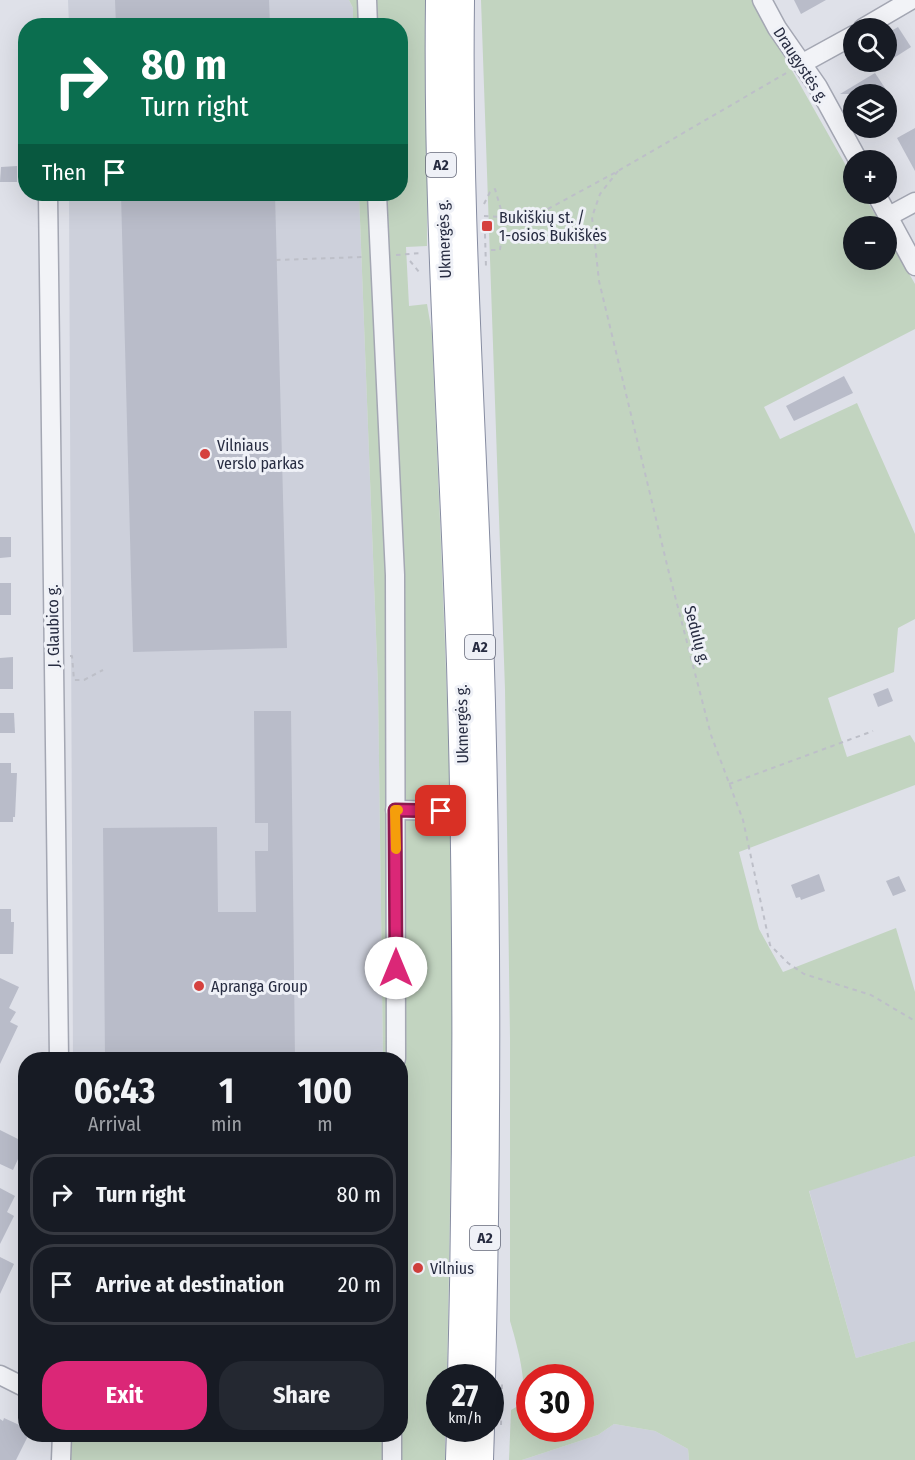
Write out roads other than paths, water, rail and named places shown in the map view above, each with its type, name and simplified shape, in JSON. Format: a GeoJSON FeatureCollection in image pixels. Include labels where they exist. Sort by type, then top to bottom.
{"type":"FeatureCollection","features":[{"type":"Feature","properties":{"kind":"highway","name":"Ukmergės g."},"geometry":{"type":"LineString","coordinates":[[439,0],[442,193],[460,663],[466,922],[466,1100],[461,1364]]}},
{"type":"Feature","properties":{"kind":"highway","name":"Ukmergės g."},"geometry":{"type":"LineString","coordinates":[[461,0],[461,128],[480,645],[486,906],[487,1099],[482,1364]]}},
{"type":"Feature","properties":{"kind":"highway"},"geometry":{"type":"LineString","coordinates":[[459,1460],[460,1442]]}},
{"type":"Feature","properties":{"kind":"highway"},"geometry":{"type":"LineString","coordinates":[[480,1460],[481,1442]]}},
{"type":"Feature","properties":{"kind":"street"},"geometry":{"type":"LineString","coordinates":[[367,0],[368,18]]}},
{"type":"Feature","properties":{"kind":"street","name":"Draugystės g."},"geometry":{"type":"LineString","coordinates":[[762,0],[777,28],[803,63],[852,150]]}},
{"type":"Feature","properties":{"kind":"street"},"geometry":{"type":"LineString","coordinates":[[880,18],[911,0]]}},
{"type":"Feature","properties":{"kind":"street"},"geometry":{"type":"LineString","coordinates":[[803,63],[843,40]]}},
{"type":"Feature","properties":{"kind":"street","name":"J. Glaubico g."},"geometry":{"type":"LineString","coordinates":[[48,201],[59,1052]]}},
{"type":"Feature","properties":{"kind":"street"},"geometry":{"type":"LineString","coordinates":[[377,201],[395,575],[396,1052]]}},
{"type":"Feature","properties":{"kind":"street"},"geometry":{"type":"LineString","coordinates":[[882,204],[889,216],[915,202]]}},
{"type":"Feature","properties":{"kind":"street"},"geometry":{"type":"LineString","coordinates":[[897,231],[915,266]]}},
{"type":"Feature","properties":{"kind":"street"},"geometry":{"type":"LineString","coordinates":[[395,810],[464,812]]}},
{"type":"Feature","properties":{"kind":"street"},"geometry":{"type":"LineString","coordinates":[[0,1375],[18,1384]]}},
{"type":"Feature","properties":{"kind":"street"},"geometry":{"type":"LineString","coordinates":[[61,1460],[62,1442]]}},
{"type":"Feature","properties":{"kind":"street"},"geometry":{"type":"LineString","coordinates":[[392,1442],[392,1460]]}},
{"type":"Feature","properties":{"kind":"place","name":"Bukiškių st. / 1-osios Bukiškės"},"geometry":{"type":"Point","coordinates":[487,226]}},
{"type":"Feature","properties":{"kind":"place","name":"Vilniaus verslo parkas"},"geometry":{"type":"Point","coordinates":[205,454]}},
{"type":"Feature","properties":{"kind":"place","name":"Apranga Group"},"geometry":{"type":"Point","coordinates":[199,986]}},
{"type":"Feature","properties":{"kind":"place","name":"Vilnius"},"geometry":{"type":"Point","coordinates":[418,1268]}}]}
